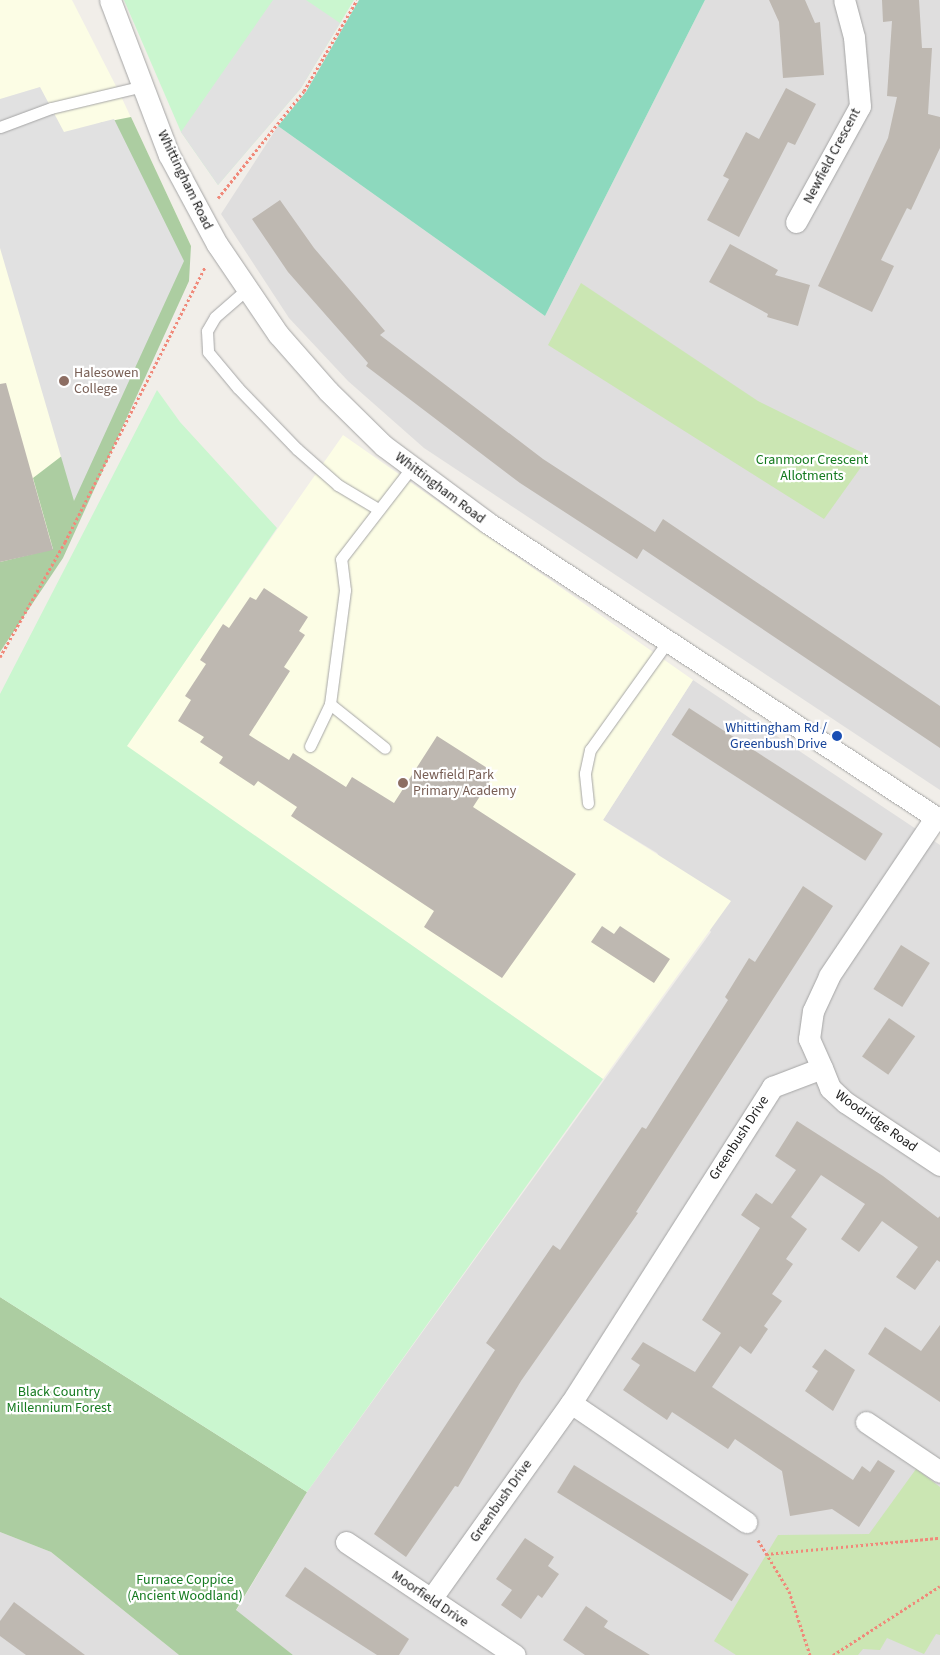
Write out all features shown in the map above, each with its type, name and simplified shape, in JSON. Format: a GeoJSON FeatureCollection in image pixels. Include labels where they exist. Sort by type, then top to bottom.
{"type":"FeatureCollection","features":[{"type":"Feature","properties":{"kind":"street","name":"Whittingham Road"},"geometry":{"type":"LineString","coordinates":[[110,0],[169,155],[217,244],[246,290],[278,334],[328,390],[384,446],[488,523],[938,818]]}},
{"type":"Feature","properties":{"kind":"street","name":"Newfield Crescent"},"geometry":{"type":"LineString","coordinates":[[796,222],[837,153],[860,106],[854,36],[844,0]]}},
{"type":"Feature","properties":{"kind":"street"},"geometry":{"type":"LineString","coordinates":[[822,1068],[809,1039],[814,1011],[825,985],[938,818]]}},
{"type":"Feature","properties":{"kind":"street","name":"Woodridge Road"},"geometry":{"type":"LineString","coordinates":[[822,1068],[830,1088],[845,1102],[940,1165]]}},
{"type":"Feature","properties":{"kind":"street","name":"Greenbush Drive"},"geometry":{"type":"LineString","coordinates":[[431,1599],[571,1403],[772,1087],[822,1068]]}},
{"type":"Feature","properties":{"kind":"street"},"geometry":{"type":"LineString","coordinates":[[571,1403],[746,1522]]}},
{"type":"Feature","properties":{"kind":"street"},"geometry":{"type":"LineString","coordinates":[[866,1422],[940,1472]]}},
{"type":"Feature","properties":{"kind":"street","name":"Moorfield Drive"},"geometry":{"type":"LineString","coordinates":[[346,1542],[515,1655]]}},
{"type":"Feature","properties":{"kind":"lane"},"geometry":{"type":"LineString","coordinates":[[0,127],[51,108],[143,86]]}},
{"type":"Feature","properties":{"kind":"lane"},"geometry":{"type":"LineString","coordinates":[[246,290],[215,317],[207,331],[208,352],[238,388],[297,449],[338,485],[378,509]]}},
{"type":"Feature","properties":{"kind":"lane"},"geometry":{"type":"LineString","coordinates":[[310,746],[330,704],[345,590],[341,559],[412,467]]}},
{"type":"Feature","properties":{"kind":"lane"},"geometry":{"type":"LineString","coordinates":[[588,803],[585,773],[590,750],[668,642]]}},
{"type":"Feature","properties":{"kind":"lane"},"geometry":{"type":"LineString","coordinates":[[330,704],[385,748]]}},
{"type":"Feature","properties":{"kind":"path"},"geometry":{"type":"LineString","coordinates":[[203,219],[242,165],[304,91],[357,0]]}},
{"type":"Feature","properties":{"kind":"path"},"geometry":{"type":"LineString","coordinates":[[0,657],[65,542],[217,244]]}},
{"type":"Feature","properties":{"kind":"path"},"geometry":{"type":"LineString","coordinates":[[746,1522],[789,1592],[810,1655]]}},
{"type":"Feature","properties":{"kind":"path"},"geometry":{"type":"LineString","coordinates":[[766,1554],[940,1538]]}},
{"type":"Feature","properties":{"kind":"path"},"geometry":{"type":"LineString","coordinates":[[833,1655],[940,1586]]}},
{"type":"Feature","properties":{"kind":"shaded area","name":"Halesowen College"},"geometry":{"type":"Polygon","coordinates":[[[0,0],[72,0],[119,92],[191,246],[74,501],[0,641],[0,0]]]}},
{"type":"Feature","properties":{"kind":"shaded area"},"geometry":{"type":"Polygon","coordinates":[[[273,0],[306,0],[340,23],[301,88],[218,185],[181,132],[273,0]]]}},
{"type":"Feature","properties":{"kind":"shaded area"},"geometry":{"type":"Polygon","coordinates":[[[705,0],[940,0],[940,790],[424,448],[348,381],[289,318],[221,214],[278,126],[545,316],[705,0]]]}},
{"type":"Feature","properties":{"kind":"shaded area","name":"Halesowen College"},"geometry":{"type":"Polygon","coordinates":[[[40,87],[64,132],[114,119],[184,261],[74,501],[0,248],[0,99],[40,87]]]}},
{"type":"Feature","properties":{"kind":"shaded area","name":"Newfield Park Primary Academy"},"geometry":{"type":"Polygon","coordinates":[[[343,435],[693,680],[603,820],[731,901],[603,1079],[126,746],[343,435]]]}},
{"type":"Feature","properties":{"kind":"shaded area"},"geometry":{"type":"Polygon","coordinates":[[[693,680],[940,845],[940,1655],[293,1655],[236,1611],[307,1492],[711,932],[657,853],[603,820],[693,680]]]}},
{"type":"Feature","properties":{"kind":"shaded area"},"geometry":{"type":"Polygon","coordinates":[[[0,1532],[51,1552],[179,1655],[0,1655],[0,1532]]]}},
{"type":"Feature","properties":{"kind":"green space"},"geometry":{"type":"Polygon","coordinates":[[[124,0],[354,0],[301,88],[218,185],[181,132],[124,0]]]}},
{"type":"Feature","properties":{"kind":"green space"},"geometry":{"type":"Polygon","coordinates":[[[359,0],[705,0],[545,316],[278,126],[306,92],[359,0]]]}},
{"type":"Feature","properties":{"kind":"green space"},"geometry":{"type":"Polygon","coordinates":[[[131,117],[191,246],[189,281],[63,558],[0,652],[0,562],[53,549],[33,478],[80,442],[100,123],[131,117]]]}},
{"type":"Feature","properties":{"kind":"green space","name":"Cranmoor Crescent Allotments"},"geometry":{"type":"Polygon","coordinates":[[[581,283],[758,401],[869,456],[824,519],[548,345],[581,283]]]}},
{"type":"Feature","properties":{"kind":"green space"},"geometry":{"type":"Polygon","coordinates":[[[157,390],[180,422],[277,528],[127,746],[603,1079],[307,1492],[0,1297],[0,694],[157,390]]]}},
{"type":"Feature","properties":{"kind":"green space"},"geometry":{"type":"Polygon","coordinates":[[[0,1297],[307,1492],[236,1610],[293,1655],[179,1655],[51,1552],[0,1532],[0,1297]]]}},
{"type":"Feature","properties":{"kind":"green space"},"geometry":{"type":"Polygon","coordinates":[[[916,1469],[940,1487],[940,1635],[936,1634],[924,1654],[887,1638],[880,1650],[863,1649],[858,1655],[736,1655],[714,1641],[778,1535],[869,1534],[916,1469]]]}},
{"type":"Feature","properties":{"kind":"building"},"geometry":{"type":"Polygon","coordinates":[[[769,0],[805,0],[815,23],[820,22],[824,75],[783,78],[779,22],[769,0]]]}},
{"type":"Feature","properties":{"kind":"building"},"geometry":{"type":"Polygon","coordinates":[[[882,0],[919,0],[922,48],[932,48],[928,114],[940,117],[940,148],[911,210],[907,208],[881,260],[894,266],[872,312],[818,286],[888,138],[897,97],[887,96],[892,21],[883,22],[882,0]]]}},
{"type":"Feature","properties":{"kind":"building"},"geometry":{"type":"Polygon","coordinates":[[[786,88],[816,104],[795,145],[788,142],[739,237],[707,220],[729,179],[723,176],[746,132],[759,139],[786,88]]]}},
{"type":"Feature","properties":{"kind":"building"},"geometry":{"type":"Polygon","coordinates":[[[280,200],[314,248],[385,331],[380,335],[543,459],[655,532],[663,519],[940,706],[940,748],[643,549],[637,559],[520,483],[366,366],[368,363],[288,272],[252,219],[280,200]]]}},
{"type":"Feature","properties":{"kind":"building"},"geometry":{"type":"Polygon","coordinates":[[[730,244],[778,270],[775,275],[810,285],[798,326],[767,317],[768,314],[709,282],[730,244]]]}},
{"type":"Feature","properties":{"kind":"building"},"geometry":{"type":"Polygon","coordinates":[[[6,383],[53,550],[0,562],[0,384],[6,383]]]}},
{"type":"Feature","properties":{"kind":"building"},"geometry":{"type":"Polygon","coordinates":[[[264,588],[308,617],[299,631],[305,635],[284,667],[290,671],[249,735],[289,760],[293,753],[346,787],[352,777],[394,803],[437,736],[495,773],[473,807],[576,874],[502,978],[424,927],[434,911],[291,816],[297,807],[258,781],[254,786],[219,763],[223,757],[200,742],[204,737],[178,721],[191,700],[185,696],[206,664],[200,660],[223,624],[229,628],[250,597],[256,600],[264,588]]]}},
{"type":"Feature","properties":{"kind":"building"},"geometry":{"type":"Polygon","coordinates":[[[689,708],[883,834],[865,861],[672,735],[689,708]]]}},
{"type":"Feature","properties":{"kind":"building"},"geometry":{"type":"Polygon","coordinates":[[[803,886],[833,906],[636,1212],[638,1213],[521,1381],[458,1487],[455,1486],[406,1557],[374,1534],[495,1350],[486,1343],[553,1245],[560,1250],[642,1127],[646,1129],[728,1000],[725,997],[749,958],[755,962],[803,886]]]}},
{"type":"Feature","properties":{"kind":"building"},"geometry":{"type":"Polygon","coordinates":[[[602,926],[614,934],[620,926],[670,959],[654,983],[591,942],[602,926]]]}},
{"type":"Feature","properties":{"kind":"building"},"geometry":{"type":"Polygon","coordinates":[[[901,945],[930,963],[902,1007],[873,989],[901,945]]]}},
{"type":"Feature","properties":{"kind":"building"},"geometry":{"type":"Polygon","coordinates":[[[889,1018],[915,1036],[888,1075],[862,1057],[889,1018]]]}},
{"type":"Feature","properties":{"kind":"building"},"geometry":{"type":"Polygon","coordinates":[[[797,1121],[883,1176],[938,1218],[940,1216],[940,1262],[937,1260],[915,1290],[896,1277],[918,1247],[882,1221],[859,1252],[841,1239],[865,1204],[821,1175],[791,1217],[807,1229],[786,1259],[793,1264],[772,1294],[782,1301],[764,1326],[768,1329],[751,1354],[740,1346],[712,1387],[853,1480],[862,1466],[870,1472],[878,1460],[895,1471],[859,1527],[832,1509],[790,1516],[782,1471],[735,1439],[728,1449],[672,1412],[667,1420],[623,1390],[640,1365],[631,1359],[643,1342],[695,1372],[721,1333],[702,1320],[760,1228],[741,1215],[756,1193],[772,1204],[796,1170],[775,1156],[797,1121]]]}},
{"type":"Feature","properties":{"kind":"building"},"geometry":{"type":"Polygon","coordinates":[[[940,1325],[940,1402],[868,1354],[885,1327],[921,1351],[940,1325]]]}},
{"type":"Feature","properties":{"kind":"building"},"geometry":{"type":"Polygon","coordinates":[[[825,1349],[855,1370],[833,1411],[805,1391],[818,1371],[812,1367],[825,1349]]]}},
{"type":"Feature","properties":{"kind":"building"},"geometry":{"type":"Polygon","coordinates":[[[574,1465],[749,1574],[732,1601],[557,1492],[574,1465]]]}},
{"type":"Feature","properties":{"kind":"building"},"geometry":{"type":"Polygon","coordinates":[[[525,1538],[554,1557],[548,1566],[559,1574],[542,1598],[538,1595],[521,1619],[501,1605],[512,1590],[496,1579],[525,1538]]]}},
{"type":"Feature","properties":{"kind":"building"},"geometry":{"type":"Polygon","coordinates":[[[305,1567],[409,1639],[399,1655],[377,1655],[285,1596],[305,1567]]]}},
{"type":"Feature","properties":{"kind":"building"},"geometry":{"type":"Polygon","coordinates":[[[14,1602],[85,1655],[26,1655],[0,1636],[0,1621],[14,1602]]]}},
{"type":"Feature","properties":{"kind":"building"},"geometry":{"type":"Polygon","coordinates":[[[586,1606],[608,1621],[604,1627],[650,1655],[585,1655],[563,1640],[586,1606]]]}},
{"type":"Feature","properties":{"kind":"place","name":"Halesowen College"},"geometry":{"type":"Point","coordinates":[64,381]}},
{"type":"Feature","properties":{"kind":"place","name":"Whittingham Rd / Greenbush Drive"},"geometry":{"type":"Point","coordinates":[837,736]}},
{"type":"Feature","properties":{"kind":"place","name":"Newfield Park Primary Academy"},"geometry":{"type":"Point","coordinates":[403,783]}},
{"type":"Feature","properties":{"kind":"park label","name":"Black Country Millennium Forest"},"geometry":{"type":"Point","coordinates":[59,1400]}},
{"type":"Feature","properties":{"kind":"park label","name":"Furnace Coppice (Ancient Woodland)"},"geometry":{"type":"Point","coordinates":[185,1588]}}]}
